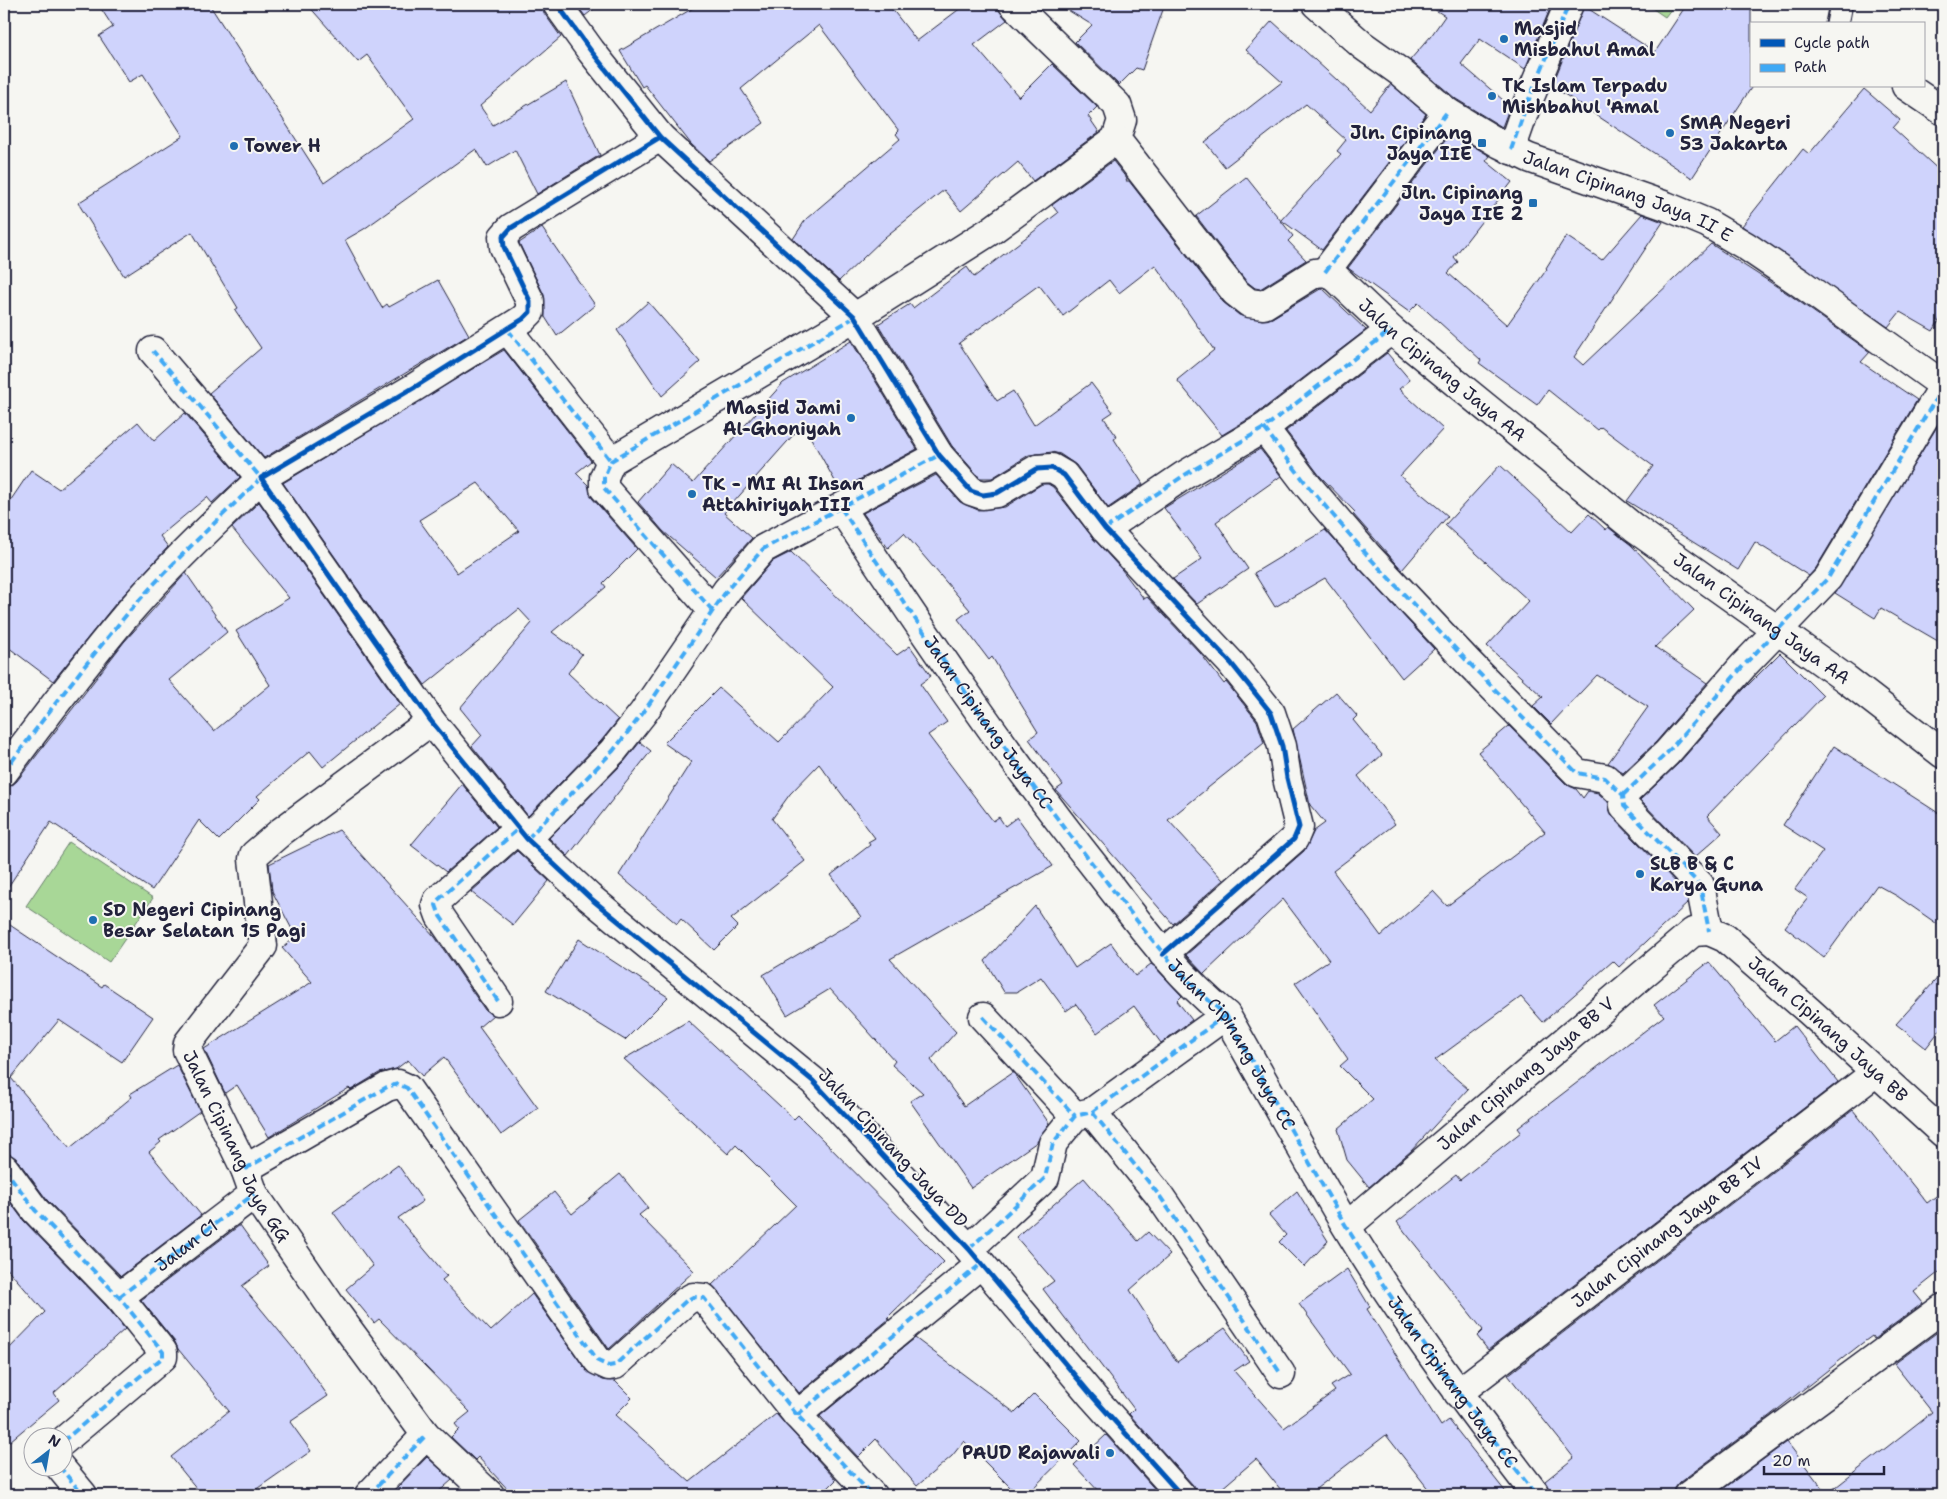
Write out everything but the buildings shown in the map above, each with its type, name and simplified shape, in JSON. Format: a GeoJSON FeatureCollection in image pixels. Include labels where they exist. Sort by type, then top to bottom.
{"type":"FeatureCollection","features":[{"type":"Feature","properties":{"kind":"street"},"geometry":{"type":"LineString","coordinates":[[557,4],[591,51],[660,137],[855,317],[939,455],[971,490],[983,495],[997,493],[1037,469],[1052,468],[1064,475],[1105,529],[1231,663],[1271,713],[1282,746],[1287,778],[1299,827],[1294,839],[1163,954]]}},
{"type":"Feature","properties":{"kind":"street"},"geometry":{"type":"LineString","coordinates":[[713,611],[604,488],[604,476],[611,461],[855,317],[992,230],[1116,139],[1122,120],[1117,105],[1013,4]]}},
{"type":"Feature","properties":{"kind":"street","name":"Jalan Cipinang Jaya II E"},"geometry":{"type":"LineString","coordinates":[[1316,4],[1362,45],[1400,72],[1447,112],[1511,150],[1666,206],[1706,223],[1799,282],[1943,386],[1828,578],[1776,630],[1667,753],[1623,795]]}},
{"type":"Feature","properties":{"kind":"street"},"geometry":{"type":"LineString","coordinates":[[1511,150],[1526,104],[1570,4]]}},
{"type":"Feature","properties":{"kind":"street"},"geometry":{"type":"LineString","coordinates":[[1909,88],[1943,111]]}},
{"type":"Feature","properties":{"kind":"street"},"geometry":{"type":"LineString","coordinates":[[1116,139],[1235,292],[1249,303],[1264,305],[1315,273],[1325,272],[1447,112]]}},
{"type":"Feature","properties":{"kind":"street"},"geometry":{"type":"LineString","coordinates":[[4,772],[58,700],[129,612],[195,542],[261,478],[508,330],[530,312],[530,302],[504,247],[503,237],[511,228],[660,137]]}},
{"type":"Feature","properties":{"kind":"street","name":"Jalan Cipinang Jaya AA"},"geometry":{"type":"LineString","coordinates":[[1325,272],[1334,276],[1391,330],[1634,528],[1846,679],[1943,754]]}},
{"type":"Feature","properties":{"kind":"street"},"geometry":{"type":"LineString","coordinates":[[508,330],[611,461]]}},
{"type":"Feature","properties":{"kind":"street"},"geometry":{"type":"LineString","coordinates":[[1105,529],[1183,476],[1264,428],[1391,330]]}},
{"type":"Feature","properties":{"kind":"street","name":"Jalan Cipinang Jaya DD"},"geometry":{"type":"LineString","coordinates":[[153,350],[261,478],[431,721],[522,834],[589,897],[813,1081],[975,1256],[1093,1397],[1181,1495]]}},
{"type":"Feature","properties":{"kind":"street"},"geometry":{"type":"LineString","coordinates":[[1264,428],[1308,486],[1368,556],[1510,705],[1577,772],[1605,778],[1623,795],[1624,806],[1700,885],[1709,931]]}},
{"type":"Feature","properties":{"kind":"street"},"geometry":{"type":"LineString","coordinates":[[498,1001],[440,916],[436,905],[438,900],[522,834],[613,751],[643,713],[727,590],[763,549],[939,455]]}},
{"type":"Feature","properties":{"kind":"street","name":"Jalan Cipinang Jaya CC"},"geometry":{"type":"LineString","coordinates":[[841,508],[1034,790],[1163,954],[1205,998],[1226,1015],[1347,1226],[1401,1311],[1458,1393],[1536,1495]]}},
{"type":"Feature","properties":{"kind":"street","name":"Jalan Cipinang Jaya GG"},"geometry":{"type":"LineString","coordinates":[[431,721],[282,831],[254,855],[263,946],[188,1044],[187,1050],[250,1182],[331,1306],[426,1435],[490,1495]]}},
{"type":"Feature","properties":{"kind":"street","name":"Jalan Cipinang Jaya BB"},"geometry":{"type":"LineString","coordinates":[[1709,931],[1725,938],[1809,1011],[1943,1133]]}},
{"type":"Feature","properties":{"kind":"street","name":"Jalan Cipinang Jaya BB V"},"geometry":{"type":"LineString","coordinates":[[1347,1226],[1693,932],[1709,931]]}},
{"type":"Feature","properties":{"kind":"street"},"geometry":{"type":"LineString","coordinates":[[872,1495],[797,1415],[975,1256],[1045,1178],[1053,1143],[1083,1114],[1226,1015]]}},
{"type":"Feature","properties":{"kind":"street"},"geometry":{"type":"LineString","coordinates":[[983,1018],[1083,1114],[1159,1195],[1281,1374]]}},
{"type":"Feature","properties":{"kind":"street","name":"Jalan Cipinang Jaya BB IV"},"geometry":{"type":"LineString","coordinates":[[1458,1393],[1875,1072]]}},
{"type":"Feature","properties":{"kind":"street","name":"Jalan C1"},"geometry":{"type":"LineString","coordinates":[[119,1297],[250,1182],[386,1087],[398,1084],[407,1088],[598,1361],[609,1366],[615,1365],[686,1301],[693,1297],[704,1298],[797,1415]]}},
{"type":"Feature","properties":{"kind":"street"},"geometry":{"type":"LineString","coordinates":[[4,1168],[35,1210],[119,1297],[163,1352],[163,1357],[72,1434]]}},
{"type":"Feature","properties":{"kind":"street"},"geometry":{"type":"LineString","coordinates":[[1689,1495],[1943,1308]]}},
{"type":"Feature","properties":{"kind":"street"},"geometry":{"type":"LineString","coordinates":[[369,1495],[426,1435]]}},
{"type":"Feature","properties":{"kind":"street"},"geometry":{"type":"LineString","coordinates":[[67,1476],[83,1495]]}},
{"type":"Feature","properties":{"kind":"lane"},"geometry":{"type":"LineString","coordinates":[[1837,22],[1841,4]]}},
{"type":"Feature","properties":{"kind":"green space"},"geometry":{"type":"Polygon","coordinates":[[[1646,4],[1675,4],[1665,17],[1646,4]]]}},
{"type":"Feature","properties":{"kind":"green space"},"geometry":{"type":"Polygon","coordinates":[[[69,842],[153,898],[109,962],[26,906],[69,842]]]}},
{"type":"Feature","properties":{"kind":"marked path"},"geometry":{"type":"LineString","coordinates":[[1511,150],[1527,104],[1569,4]]}},
{"type":"Feature","properties":{"kind":"marked path"},"geometry":{"type":"LineString","coordinates":[[1325,272],[1447,112]]}},
{"type":"Feature","properties":{"kind":"marked path"},"geometry":{"type":"LineString","coordinates":[[713,611],[604,488],[604,477],[611,461],[855,317]]}},
{"type":"Feature","properties":{"kind":"marked path"},"geometry":{"type":"LineString","coordinates":[[508,330],[611,461]]}},
{"type":"Feature","properties":{"kind":"marked path"},"geometry":{"type":"LineString","coordinates":[[1105,529],[1183,476],[1264,428],[1391,330]]}},
{"type":"Feature","properties":{"kind":"marked path"},"geometry":{"type":"LineString","coordinates":[[4,772],[128,613],[176,561],[261,478],[153,351]]}},
{"type":"Feature","properties":{"kind":"marked path"},"geometry":{"type":"LineString","coordinates":[[1623,795],[1667,753],[1744,665],[1828,578],[1943,387]]}},
{"type":"Feature","properties":{"kind":"marked path"},"geometry":{"type":"LineString","coordinates":[[1264,428],[1308,486],[1368,556],[1468,662],[1577,773],[1605,778],[1623,795],[1624,806],[1700,885],[1709,931]]}},
{"type":"Feature","properties":{"kind":"marked path"},"geometry":{"type":"LineString","coordinates":[[527,839],[613,751],[643,713],[727,590],[763,549],[939,455]]}},
{"type":"Feature","properties":{"kind":"marked path"},"geometry":{"type":"LineString","coordinates":[[841,508],[966,693],[1065,828],[1158,947],[1191,983],[1226,1015],[1346,1226],[1368,1261],[1437,1363],[1536,1495]]}},
{"type":"Feature","properties":{"kind":"marked path"},"geometry":{"type":"LineString","coordinates":[[498,1001],[440,916],[436,905],[438,900],[518,829]]}},
{"type":"Feature","properties":{"kind":"marked path"},"geometry":{"type":"LineString","coordinates":[[969,1249],[1045,1178],[1053,1143],[1075,1116],[1092,1112],[1226,1015]]}},
{"type":"Feature","properties":{"kind":"marked path"},"geometry":{"type":"LineString","coordinates":[[983,1017],[1075,1116]]}},
{"type":"Feature","properties":{"kind":"marked path"},"geometry":{"type":"LineString","coordinates":[[245,1169],[387,1087],[398,1084],[407,1088],[598,1361],[609,1366],[615,1365],[686,1301],[693,1297],[704,1298],[797,1415],[872,1495]]}},
{"type":"Feature","properties":{"kind":"marked path"},"geometry":{"type":"LineString","coordinates":[[1092,1112],[1159,1195],[1281,1374]]}},
{"type":"Feature","properties":{"kind":"marked path"},"geometry":{"type":"LineString","coordinates":[[4,1168],[35,1210],[119,1297],[163,1352],[163,1357],[72,1434]]}},
{"type":"Feature","properties":{"kind":"marked path"},"geometry":{"type":"LineString","coordinates":[[119,1297],[254,1194]]}},
{"type":"Feature","properties":{"kind":"marked path"},"geometry":{"type":"LineString","coordinates":[[797,1415],[981,1264]]}},
{"type":"Feature","properties":{"kind":"marked path"},"geometry":{"type":"LineString","coordinates":[[369,1495],[426,1435]]}},
{"type":"Feature","properties":{"kind":"marked path"},"geometry":{"type":"LineString","coordinates":[[67,1476],[83,1495]]}},
{"type":"Feature","properties":{"kind":"cycle path"},"geometry":{"type":"LineString","coordinates":[[557,4],[591,51],[660,137],[855,317],[939,455],[971,491],[983,495],[997,493],[1037,469],[1052,468],[1064,475],[1105,529],[1231,663],[1271,713],[1282,746],[1287,778],[1299,827],[1294,839],[1163,954]]}},
{"type":"Feature","properties":{"kind":"cycle path"},"geometry":{"type":"LineString","coordinates":[[660,137],[511,228],[503,237],[504,247],[530,301],[530,312],[523,319],[415,387],[261,478],[431,721],[527,839],[589,897],[813,1081],[969,1249],[1093,1397],[1181,1495]]}},
{"type":"Feature","properties":{"kind":"place","name":"Masjid Misbahul Amal"},"geometry":{"type":"Point","coordinates":[1504,39]}},
{"type":"Feature","properties":{"kind":"place","name":"TK Islam Terpadu Mishbahul 'Amal"},"geometry":{"type":"Point","coordinates":[1492,96]}},
{"type":"Feature","properties":{"kind":"place","name":"SMA Negeri 53 Jakarta"},"geometry":{"type":"Point","coordinates":[1670,133]}},
{"type":"Feature","properties":{"kind":"place","name":"Jln. Cipinang Jaya IIE"},"geometry":{"type":"Point","coordinates":[1482,143]}},
{"type":"Feature","properties":{"kind":"place","name":"Tower H"},"geometry":{"type":"Point","coordinates":[234,146]}},
{"type":"Feature","properties":{"kind":"place","name":"Jln. Cipinang Jaya IIE 2"},"geometry":{"type":"Point","coordinates":[1533,203]}},
{"type":"Feature","properties":{"kind":"place","name":"Masjid Jami Al-Ghoniyah"},"geometry":{"type":"Point","coordinates":[851,418]}},
{"type":"Feature","properties":{"kind":"place","name":"TK - MI Al Ihsan Attahiriyah III"},"geometry":{"type":"Point","coordinates":[692,494]}},
{"type":"Feature","properties":{"kind":"place","name":"SLB B & C Karya Guna"},"geometry":{"type":"Point","coordinates":[1640,874]}},
{"type":"Feature","properties":{"kind":"place","name":"SD Negeri Cipinang Besar Selatan 15 Pagi"},"geometry":{"type":"Point","coordinates":[93,920]}},
{"type":"Feature","properties":{"kind":"place","name":"PAUD Rajawali"},"geometry":{"type":"Point","coordinates":[1110,1453]}}]}
